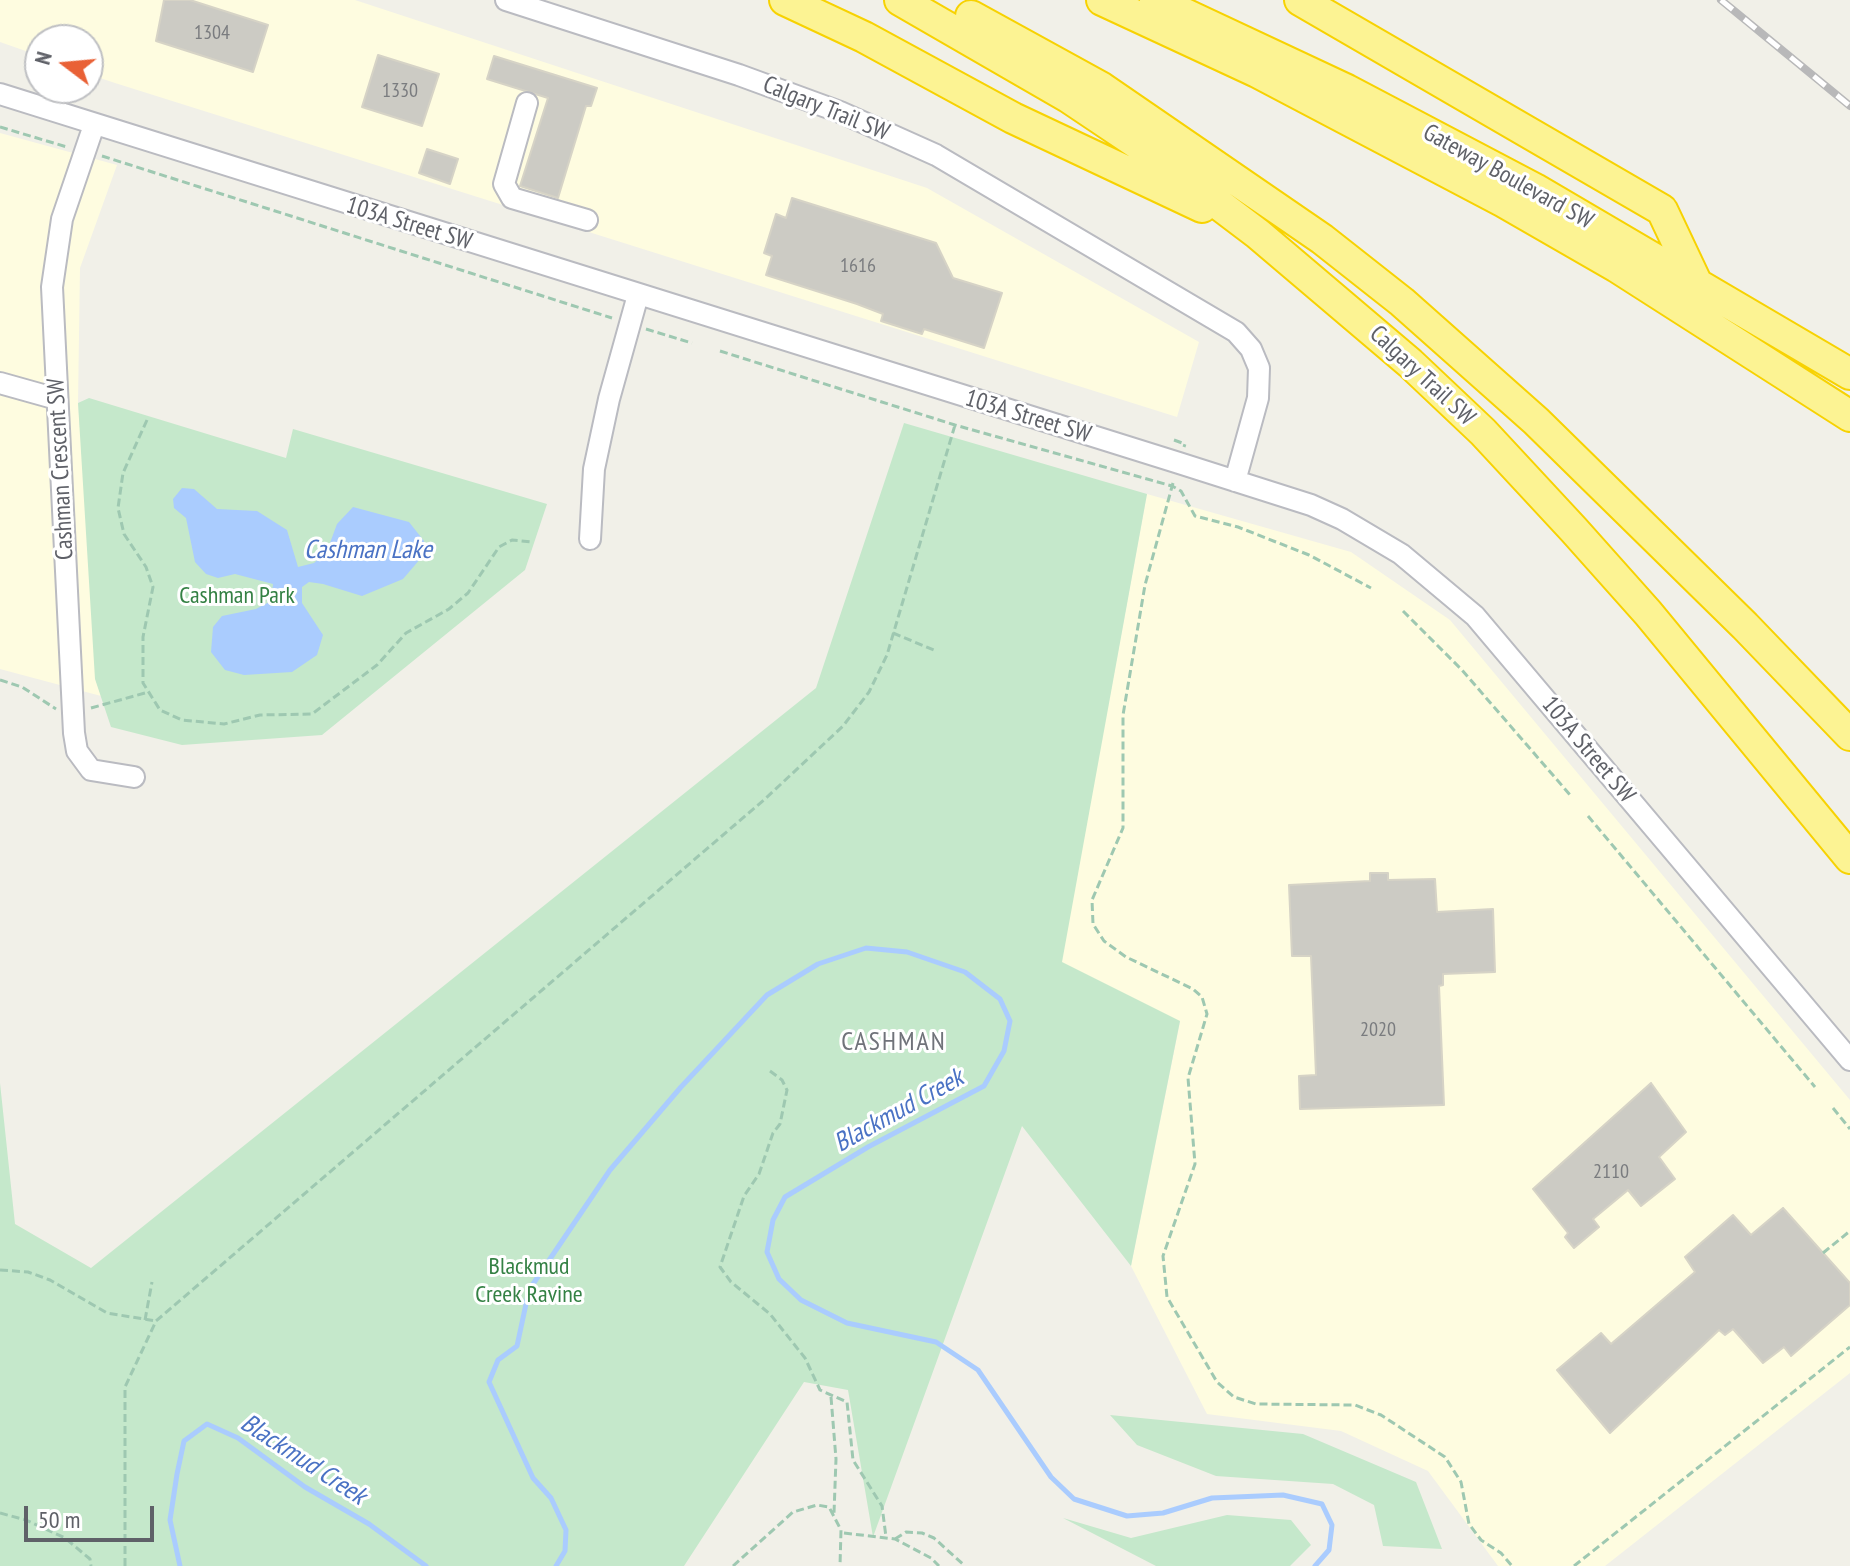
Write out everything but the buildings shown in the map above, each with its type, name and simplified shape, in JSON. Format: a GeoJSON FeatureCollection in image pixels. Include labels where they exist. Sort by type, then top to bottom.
{"type":"FeatureCollection","features":[{"type":"Feature","properties":{"kind":"highway"},"geometry":{"type":"LineString","coordinates":[[785,0],[864,37],[1013,118],[1258,234]]}},
{"type":"Feature","properties":{"kind":"highway","name":"Calgary Trail SW"},"geometry":{"type":"LineString","coordinates":[[900,0],[1068,97],[1147,150],[1340,300],[1483,432],[1648,613],[1850,858]]}},
{"type":"Feature","properties":{"kind":"highway"},"geometry":{"type":"LineString","coordinates":[[942,0],[1102,88],[1322,239],[1402,302],[1536,421],[1745,626],[1850,735]]}},
{"type":"Feature","properties":{"kind":"highway"},"geometry":{"type":"LineString","coordinates":[[1102,0],[1257,72],[1504,202],[1617,267],[1850,416]]}},
{"type":"Feature","properties":{"kind":"highway","name":"Gateway Boulevard SW"},"geometry":{"type":"LineString","coordinates":[[1155,0],[1347,90],[1535,189],[1850,374]]}},
{"type":"Feature","properties":{"kind":"highway"},"geometry":{"type":"LineString","coordinates":[[1300,0],[1662,210],[1696,282]]}},
{"type":"Feature","properties":{"kind":"street","name":"Calgary Trail SW"},"geometry":{"type":"LineString","coordinates":[[506,0],[739,75],[840,112],[936,155],[1236,332],[1251,349],[1259,368],[1258,398],[1235,481]]}},
{"type":"Feature","properties":{"kind":"street","name":"103A Street SW"},"geometry":{"type":"LineString","coordinates":[[0,94],[1311,505],[1352,524],[1401,554],[1456,598],[1850,1060]]}},
{"type":"Feature","properties":{"kind":"street"},"geometry":{"type":"LineString","coordinates":[[527,103],[504,184],[512,198],[587,220]]}},
{"type":"Feature","properties":{"kind":"street","name":"Cashman Crescent SW"},"geometry":{"type":"LineString","coordinates":[[94,125],[62,219],[53,265],[57,399],[77,751],[91,770],[134,777]]}},
{"type":"Feature","properties":{"kind":"street"},"geometry":{"type":"LineString","coordinates":[[590,539],[594,469],[609,399],[638,295]]}},
{"type":"Feature","properties":{"kind":"street"},"geometry":{"type":"LineString","coordinates":[[0,383],[57,399]]}},
{"type":"Feature","properties":{"kind":"path"},"geometry":{"type":"LineString","coordinates":[[0,127],[57,145]]}},
{"type":"Feature","properties":{"kind":"path"},"geometry":{"type":"LineString","coordinates":[[114,158],[692,343]]}},
{"type":"Feature","properties":{"kind":"path"},"geometry":{"type":"LineString","coordinates":[[720,351],[955,425],[1172,485],[1181,491],[1195,516],[1238,527],[1309,555],[1371,588]]}},
{"type":"Feature","properties":{"kind":"path"},"geometry":{"type":"LineString","coordinates":[[147,420],[123,473],[117,498],[124,534],[146,567],[153,587],[141,660],[147,692],[160,710],[194,723],[224,724],[270,714],[312,714],[377,665],[406,633],[449,609],[468,593],[499,547],[512,540],[531,542]]}},
{"type":"Feature","properties":{"kind":"path"},"geometry":{"type":"LineString","coordinates":[[125,1566],[125,1387],[156,1321],[729,830],[843,726],[869,692],[893,633],[955,425]]}},
{"type":"Feature","properties":{"kind":"path"},"geometry":{"type":"LineString","coordinates":[[1172,485],[1150,562],[1123,715],[1123,828],[1092,900],[1093,924],[1104,941],[1126,957],[1193,989],[1202,997],[1207,1014],[1188,1078],[1195,1164],[1163,1256],[1167,1297],[1217,1382],[1234,1397],[1256,1404],[1355,1405],[1381,1415],[1445,1457],[1461,1482],[1469,1524],[1481,1540],[1501,1553],[1512,1566]]}},
{"type":"Feature","properties":{"kind":"path"},"geometry":{"type":"LineString","coordinates":[[1403,611],[1462,670],[1571,796]]}},
{"type":"Feature","properties":{"kind":"path"},"geometry":{"type":"LineString","coordinates":[[893,633],[936,651]]}},
{"type":"Feature","properties":{"kind":"path"},"geometry":{"type":"LineString","coordinates":[[0,680],[22,687],[51,709],[62,709]]}},
{"type":"Feature","properties":{"kind":"path"},"geometry":{"type":"LineString","coordinates":[[91,708],[147,692]]}},
{"type":"Feature","properties":{"kind":"path"},"geometry":{"type":"LineString","coordinates":[[1588,816],[1815,1087]]}},
{"type":"Feature","properties":{"kind":"path"},"geometry":{"type":"LineString","coordinates":[[770,1071],[782,1080],[787,1090],[780,1124],[773,1133],[759,1174],[744,1196],[720,1267],[731,1282],[770,1314],[805,1358],[820,1390],[847,1402],[853,1460],[882,1506],[886,1537]]}},
{"type":"Feature","properties":{"kind":"path"},"geometry":{"type":"LineString","coordinates":[[1833,1108],[1850,1129]]}},
{"type":"Feature","properties":{"kind":"path"},"geometry":{"type":"LineString","coordinates":[[1823,1253],[1850,1231]]}},
{"type":"Feature","properties":{"kind":"path"},"geometry":{"type":"LineString","coordinates":[[0,1270],[28,1272],[64,1287],[107,1313],[156,1321]]}},
{"type":"Feature","properties":{"kind":"path"},"geometry":{"type":"LineString","coordinates":[[145,1320],[152,1282]]}},
{"type":"Feature","properties":{"kind":"path"},"geometry":{"type":"LineString","coordinates":[[1574,1566],[1850,1347]]}},
{"type":"Feature","properties":{"kind":"path"},"geometry":{"type":"LineString","coordinates":[[830,1395],[836,1459],[834,1513]]}},
{"type":"Feature","properties":{"kind":"path"},"geometry":{"type":"LineString","coordinates":[[733,1566],[803,1506],[829,1507],[834,1513],[842,1533],[840,1566]]}},
{"type":"Feature","properties":{"kind":"path"},"geometry":{"type":"LineString","coordinates":[[0,1513],[26,1520],[65,1538],[90,1559],[91,1566]]}},
{"type":"Feature","properties":{"kind":"path"},"geometry":{"type":"LineString","coordinates":[[895,1539],[906,1532],[922,1533],[934,1538],[965,1566]]}},
{"type":"Feature","properties":{"kind":"path"},"geometry":{"type":"LineString","coordinates":[[842,1533],[895,1539],[931,1558],[939,1566]]}},
{"type":"Feature","properties":{"kind":"shaded area"},"geometry":{"type":"Polygon","coordinates":[[[0,0],[355,0],[927,188],[1199,342],[1177,417],[104,79],[104,24],[24,24],[24,50],[0,42],[0,0]]]}},
{"type":"Feature","properties":{"kind":"shaded area"},"geometry":{"type":"Polygon","coordinates":[[[0,133],[117,165],[80,268],[78,403],[101,696],[0,669],[0,133]]]}},
{"type":"Feature","properties":{"kind":"shaded area"},"geometry":{"type":"Polygon","coordinates":[[[1147,494],[1351,552],[1450,620],[1850,1100],[1850,1373],[1605,1566],[1498,1566],[1428,1471],[1341,1431],[1207,1414],[1131,1266],[1180,1022],[1061,962],[1147,494]]]}},
{"type":"Feature","properties":{"kind":"green space","name":"Cashman Park"},"geometry":{"type":"Polygon","coordinates":[[[89,398],[286,458],[293,429],[547,504],[525,570],[322,735],[182,745],[111,727],[95,679],[78,403],[89,398]]]}},
{"type":"Feature","properties":{"kind":"green space","name":"Blackmud Creek Ravine"},"geometry":{"type":"Polygon","coordinates":[[[904,423],[1147,494],[1062,962],[1180,1021],[1131,1266],[1022,1126],[873,1537],[848,1390],[804,1382],[684,1566],[0,1566],[0,1083],[15,1224],[91,1268],[816,688],[904,423]]]}},
{"type":"Feature","properties":{"kind":"green space"},"geometry":{"type":"Polygon","coordinates":[[[1110,1415],[1303,1434],[1416,1482],[1442,1549],[1383,1546],[1374,1505],[1333,1484],[1216,1476],[1137,1445],[1110,1415]]]}},
{"type":"Feature","properties":{"kind":"green space"},"geometry":{"type":"Polygon","coordinates":[[[1227,1515],[1291,1520],[1311,1545],[1290,1566],[1156,1566],[1063,1518],[1131,1538],[1227,1515]]]}},
{"type":"Feature","properties":{"kind":"water","name":"Cashman Lake"},"geometry":{"type":"Polygon","coordinates":[[[182,488],[194,489],[217,509],[257,511],[287,530],[298,567],[314,563],[327,551],[337,524],[353,507],[409,522],[424,541],[421,558],[403,579],[362,596],[323,584],[309,582],[302,587],[302,603],[323,635],[317,655],[292,672],[244,675],[225,670],[211,652],[213,627],[222,616],[256,609],[271,601],[273,584],[235,574],[218,578],[206,574],[195,562],[186,518],[174,508],[173,499],[182,488]]]}},
{"type":"Feature","properties":{"kind":"waterway","name":"Blackmud Creek"},"geometry":{"type":"LineString","coordinates":[[556,1566],[565,1551],[566,1530],[551,1498],[533,1478],[489,1382],[498,1360],[517,1346],[529,1290],[610,1170],[681,1087],[767,995],[818,964],[866,948],[907,952],[965,972],[1000,999],[1010,1021],[1004,1051],[984,1086],[868,1147],[785,1197],[773,1220],[767,1252],[779,1279],[801,1300],[847,1323],[936,1342],[978,1370],[1051,1477],[1074,1499],[1127,1516],[1163,1513],[1212,1498],[1283,1495],[1322,1504],[1332,1525],[1329,1550],[1315,1566]]}},
{"type":"Feature","properties":{"kind":"waterway","name":"Blackmud Creek"},"geometry":{"type":"LineString","coordinates":[[180,1566],[170,1520],[177,1474],[184,1441],[207,1424],[238,1438],[305,1487],[369,1524],[426,1566]]}},
{"type":"Feature","properties":{"kind":"railway"},"geometry":{"type":"LineString","coordinates":[[1721,0],[1850,106]]}},
{"type":"Feature","properties":{"kind":"district","name":"CASHMAN"},"geometry":{"type":"Point","coordinates":[894,1043]}}]}
